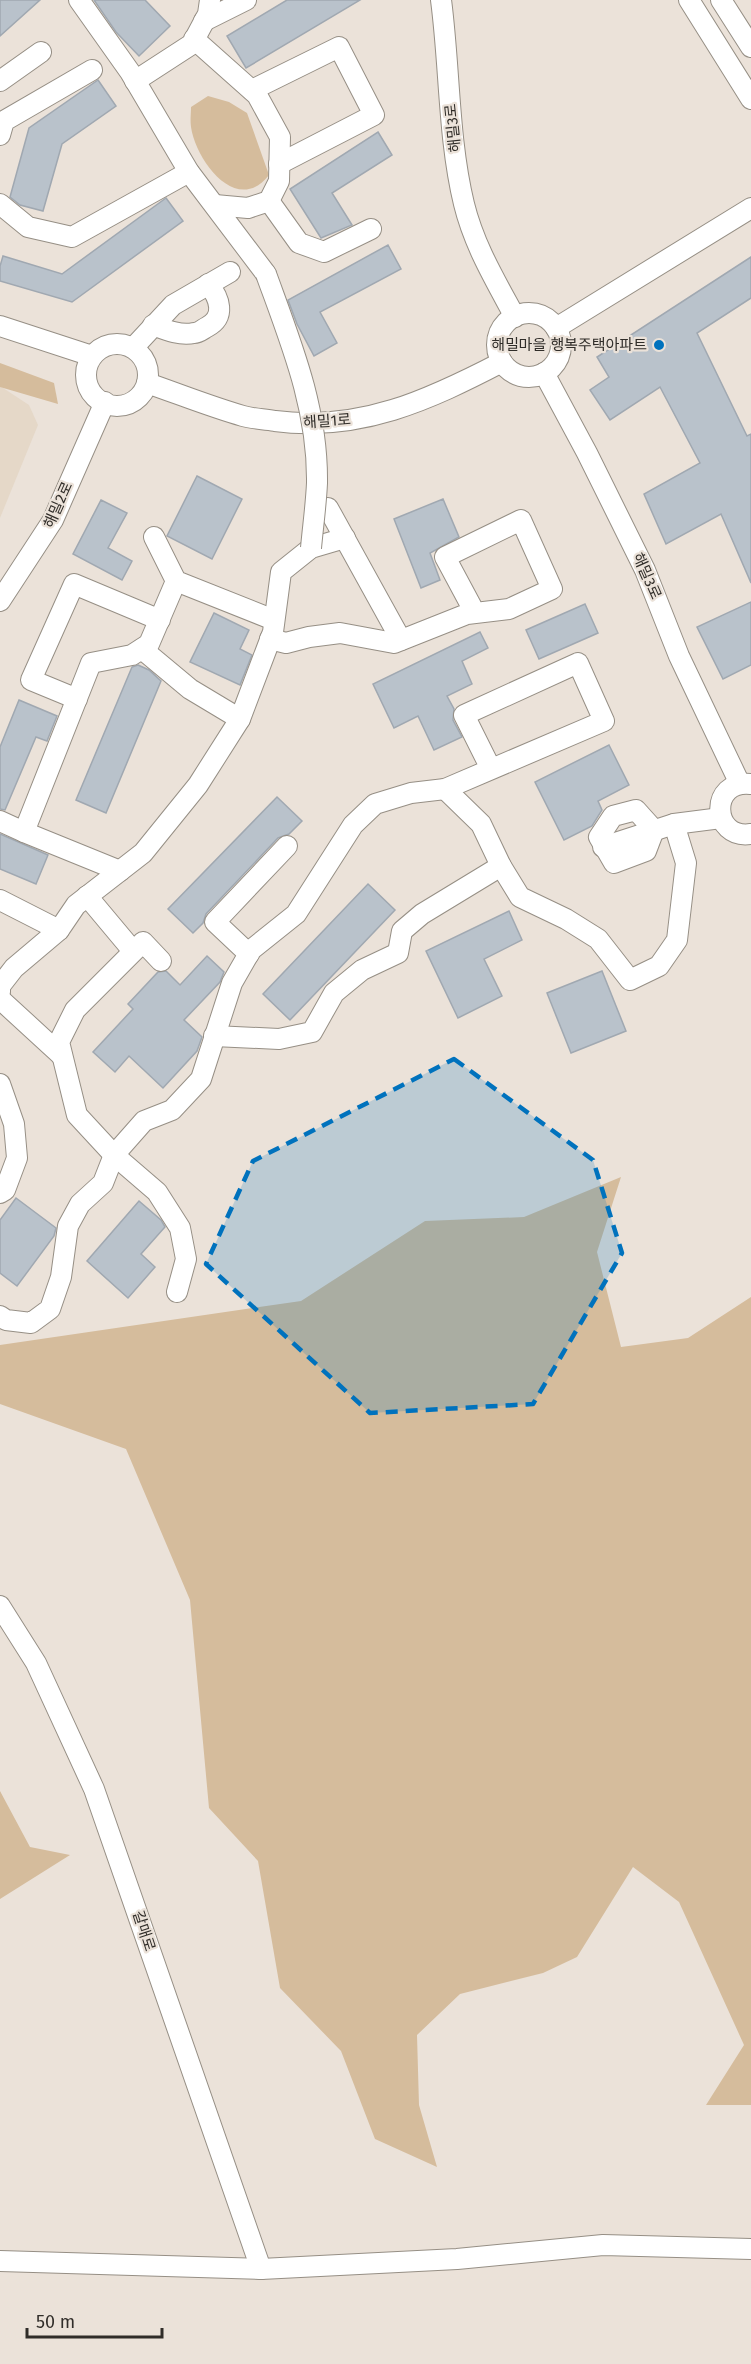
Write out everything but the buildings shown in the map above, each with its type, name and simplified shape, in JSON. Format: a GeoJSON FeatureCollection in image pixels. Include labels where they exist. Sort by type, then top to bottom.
{"type":"FeatureCollection","features":[{"type":"Feature","properties":{"kind":"street"},"geometry":{"type":"LineString","coordinates":[[79,0],[135,81],[189,172],[266,274],[302,372],[313,429],[317,483],[311,548]]}},
{"type":"Feature","properties":{"kind":"street"},"geometry":{"type":"LineString","coordinates":[[135,81],[192,44],[204,21],[210,0]]}},
{"type":"Feature","properties":{"kind":"street"},"geometry":{"type":"LineString","coordinates":[[204,21],[246,0]]}},
{"type":"Feature","properties":{"kind":"street","name":"해밀3로"},"geometry":{"type":"LineString","coordinates":[[441,0],[454,147],[464,205],[482,258],[515,317]]}},
{"type":"Feature","properties":{"kind":"street"},"geometry":{"type":"LineString","coordinates":[[689,0],[751,99]]}},
{"type":"Feature","properties":{"kind":"street"},"geometry":{"type":"LineString","coordinates":[[721,0],[751,47]]}},
{"type":"Feature","properties":{"kind":"street"},"geometry":{"type":"LineString","coordinates":[[194,39],[252,90],[280,137],[279,181],[269,201],[248,208],[215,205]]}},
{"type":"Feature","properties":{"kind":"street"},"geometry":{"type":"LineString","coordinates":[[252,90],[339,47],[374,115],[279,164]]}},
{"type":"Feature","properties":{"kind":"street"},"geometry":{"type":"LineString","coordinates":[[0,81],[41,52]]}},
{"type":"Feature","properties":{"kind":"street"},"geometry":{"type":"LineString","coordinates":[[0,135],[4,122],[92,70]]}},
{"type":"Feature","properties":{"kind":"street"},"geometry":{"type":"LineString","coordinates":[[0,204],[28,227],[72,237],[189,172]]}},
{"type":"Feature","properties":{"kind":"street"},"geometry":{"type":"LineString","coordinates":[[269,201],[299,243],[324,252],[371,230]]}},
{"type":"Feature","properties":{"kind":"street"},"geometry":{"type":"LineString","coordinates":[[556,328],[751,208]]}},
{"type":"Feature","properties":{"kind":"street"},"geometry":{"type":"LineString","coordinates":[[133,348],[173,305],[230,272]]}},
{"type":"Feature","properties":{"kind":"street"},"geometry":{"type":"LineString","coordinates":[[153,325],[175,333],[196,333],[214,323],[219,316],[220,305],[216,293],[208,284]]}},
{"type":"Feature","properties":{"kind":"street"},"geometry":{"type":"LineString","coordinates":[[533,313],[550,321],[556,328],[560,338],[558,358],[544,373],[525,377],[516,374],[502,362],[498,354],[498,336],[502,328],[515,317],[533,313]]}},
{"type":"Feature","properties":{"kind":"street"},"geometry":{"type":"LineString","coordinates":[[0,326],[92,356]]}},
{"type":"Feature","properties":{"kind":"street"},"geometry":{"type":"LineString","coordinates":[[119,344],[133,348],[144,359],[148,369],[147,383],[139,397],[130,402],[121,405],[105,402],[88,386],[86,375],[92,356],[109,345],[119,344]]}},
{"type":"Feature","properties":{"kind":"street","name":"해밀1로"},"geometry":{"type":"LineString","coordinates":[[147,383],[245,417],[295,423],[337,422],[365,418],[398,409],[446,391],[502,362]]}},
{"type":"Feature","properties":{"kind":"street","name":"해밀3로"},"geometry":{"type":"LineString","coordinates":[[544,373],[645,570],[680,656],[746,784]]}},
{"type":"Feature","properties":{"kind":"street","name":"해밀2로"},"geometry":{"type":"LineString","coordinates":[[0,601],[53,520],[105,402]]}},
{"type":"Feature","properties":{"kind":"street"},"geometry":{"type":"LineString","coordinates":[[328,507],[401,640]]}},
{"type":"Feature","properties":{"kind":"street"},"geometry":{"type":"LineString","coordinates":[[154,537],[176,581],[272,629],[286,643],[340,633],[394,642],[467,614],[509,609],[552,589],[521,520],[445,557],[475,613]]}},
{"type":"Feature","properties":{"kind":"street"},"geometry":{"type":"LineString","coordinates":[[0,992],[0,986],[14,968],[59,930],[76,904],[143,853],[191,793],[240,719],[272,629],[281,572],[311,548],[345,538]]}},
{"type":"Feature","properties":{"kind":"street"},"geometry":{"type":"LineString","coordinates":[[24,832],[91,663],[132,655],[149,644],[176,581]]}},
{"type":"Feature","properties":{"kind":"street"},"geometry":{"type":"LineString","coordinates":[[77,699],[31,680],[74,584],[160,620]]}},
{"type":"Feature","properties":{"kind":"street"},"geometry":{"type":"LineString","coordinates":[[142,649],[190,689],[240,719]]}},
{"type":"Feature","properties":{"kind":"street"},"geometry":{"type":"LineString","coordinates":[[0,1317],[6,1320],[31,1323],[50,1309],[61,1276],[68,1226],[80,1204],[103,1183],[114,1155],[144,1121],[172,1110],[201,1079],[232,983],[249,954],[296,914],[353,825],[375,804],[411,793],[445,789],[491,770],[604,721],[578,663],[464,715],[491,770]]}},
{"type":"Feature","properties":{"kind":"street"},"geometry":{"type":"LineString","coordinates":[[746,784],[725,793],[720,809],[721,818],[732,831],[739,834],[751,834]]}},
{"type":"Feature","properties":{"kind":"street"},"geometry":{"type":"LineString","coordinates":[[445,789],[481,824],[501,866],[520,897],[566,919],[598,939],[630,980],[659,966],[677,940],[686,862],[674,824]]}},
{"type":"Feature","properties":{"kind":"street"},"geometry":{"type":"LineString","coordinates":[[603,847],[674,824],[721,818]]}},
{"type":"Feature","properties":{"kind":"street"},"geometry":{"type":"LineString","coordinates":[[0,822],[120,871]]}},
{"type":"Feature","properties":{"kind":"street"},"geometry":{"type":"LineString","coordinates":[[249,954],[215,922],[287,846]]}},
{"type":"Feature","properties":{"kind":"street"},"geometry":{"type":"LineString","coordinates":[[214,1036],[279,1039],[312,1032],[334,993],[362,970],[398,953],[402,931],[422,914],[501,866]]}},
{"type":"Feature","properties":{"kind":"street"},"geometry":{"type":"LineString","coordinates":[[87,896],[133,951]]}},
{"type":"Feature","properties":{"kind":"street"},"geometry":{"type":"LineString","coordinates":[[0,900],[59,930]]}},
{"type":"Feature","properties":{"kind":"street"},"geometry":{"type":"LineString","coordinates":[[161,961],[142,942],[75,1010],[59,1042],[77,1115],[114,1155],[157,1192],[180,1228],[186,1258],[177,1292]]}},
{"type":"Feature","properties":{"kind":"street"},"geometry":{"type":"LineString","coordinates":[[0,999],[63,1056]]}},
{"type":"Feature","properties":{"kind":"street"},"geometry":{"type":"LineString","coordinates":[[0,1084],[14,1124],[17,1158],[5,1190],[0,1193]]}},
{"type":"Feature","properties":{"kind":"street","name":"갈매로"},"geometry":{"type":"LineString","coordinates":[[0,1606],[36,1663],[94,1789],[261,2269]]}},
{"type":"Feature","properties":{"kind":"street"},"geometry":{"type":"LineString","coordinates":[[0,2261],[261,2269],[457,2259],[603,2245],[751,2249]]}},
{"type":"Feature","properties":{"kind":"highlighted area"},"geometry":{"type":"Polygon","coordinates":[[[454,1059],[593,1160],[622,1253],[533,1404],[370,1413],[206,1264],[253,1161],[454,1059]]]}},
{"type":"Feature","properties":{"kind":"shaded area"},"geometry":{"type":"Polygon","coordinates":[[[208,96],[229,102],[247,113],[269,175],[257,186],[244,190],[232,187],[209,168],[201,155],[194,141],[191,127],[191,107],[208,96]]]}},
{"type":"Feature","properties":{"kind":"shaded area"},"geometry":{"type":"Polygon","coordinates":[[[0,363],[54,383],[58,404],[0,387],[0,363]]]}},
{"type":"Feature","properties":{"kind":"shaded area"},"geometry":{"type":"Polygon","coordinates":[[[0,386],[29,405],[38,425],[0,518],[0,386]]]}},
{"type":"Feature","properties":{"kind":"shaded area"},"geometry":{"type":"Polygon","coordinates":[[[621,1177],[597,1252],[621,1347],[688,1338],[751,1297],[751,2105],[706,2105],[744,2045],[679,1902],[633,1867],[577,1957],[543,1973],[460,1994],[417,2035],[419,2105],[437,2167],[375,2139],[341,2051],[280,1988],[258,1861],[209,1808],[190,1600],[126,1449],[0,1404],[0,1345],[301,1301],[425,1221],[524,1217],[621,1177]]]}},
{"type":"Feature","properties":{"kind":"shaded area"},"geometry":{"type":"Polygon","coordinates":[[[0,1791],[30,1847],[70,1855],[0,1899],[0,1791]]]}},
{"type":"Feature","properties":{"kind":"place","name":"해밀마을 행복주택아파트"},"geometry":{"type":"Point","coordinates":[659,345]}}]}
